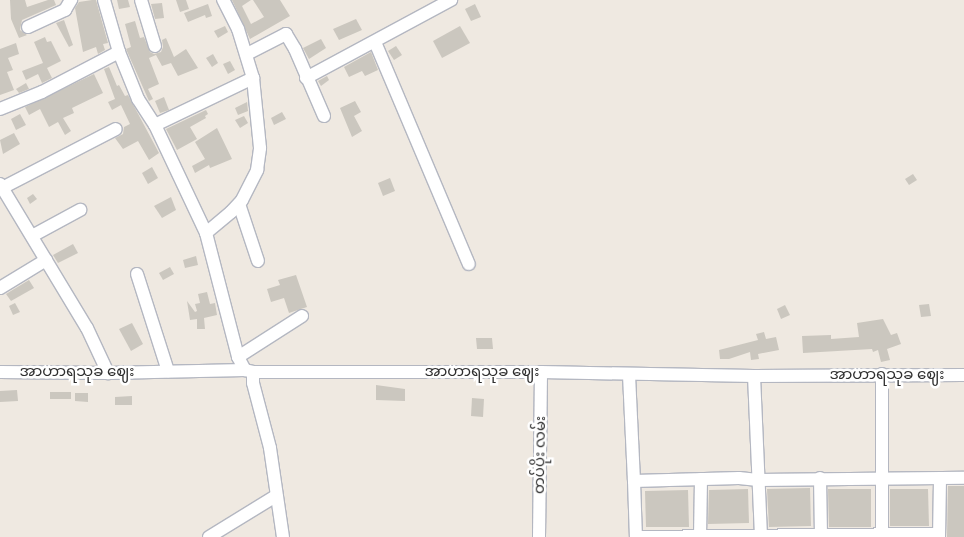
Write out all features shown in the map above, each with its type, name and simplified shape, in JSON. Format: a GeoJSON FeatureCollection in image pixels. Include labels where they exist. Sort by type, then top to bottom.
{"type":"FeatureCollection","features":[{"type":"Feature","properties":{"kind":"street"},"geometry":{"type":"LineString","coordinates":[[28,27],[65,10],[71,0]]}},
{"type":"Feature","properties":{"kind":"street"},"geometry":{"type":"LineString","coordinates":[[104,0],[119,52],[138,99],[155,125],[206,233],[238,357],[249,371],[270,448],[283,537]]}},
{"type":"Feature","properties":{"kind":"street"},"geometry":{"type":"LineString","coordinates":[[141,0],[155,46]]}},
{"type":"Feature","properties":{"kind":"street"},"geometry":{"type":"LineString","coordinates":[[206,233],[239,204],[258,170],[260,148],[253,78],[247,54],[238,30],[223,0]]}},
{"type":"Feature","properties":{"kind":"street"},"geometry":{"type":"LineString","coordinates":[[306,78],[451,0]]}},
{"type":"Feature","properties":{"kind":"street"},"geometry":{"type":"LineString","coordinates":[[247,54],[286,34],[324,116]]}},
{"type":"Feature","properties":{"kind":"street"},"geometry":{"type":"LineString","coordinates":[[374,42],[469,264]]}},
{"type":"Feature","properties":{"kind":"street"},"geometry":{"type":"LineString","coordinates":[[0,109],[42,92],[119,52]]}},
{"type":"Feature","properties":{"kind":"street"},"geometry":{"type":"LineString","coordinates":[[155,125],[253,78]]}},
{"type":"Feature","properties":{"kind":"street"},"geometry":{"type":"LineString","coordinates":[[108,373],[87,328],[1,186],[116,128]]}},
{"type":"Feature","properties":{"kind":"street"},"geometry":{"type":"LineString","coordinates":[[239,204],[258,262]]}},
{"type":"Feature","properties":{"kind":"street"},"geometry":{"type":"LineString","coordinates":[[32,236],[80,210]]}},
{"type":"Feature","properties":{"kind":"street"},"geometry":{"type":"LineString","coordinates":[[0,288],[46,260]]}},
{"type":"Feature","properties":{"kind":"street"},"geometry":{"type":"LineString","coordinates":[[137,274],[168,371]]}},
{"type":"Feature","properties":{"kind":"street"},"geometry":{"type":"LineString","coordinates":[[238,357],[302,316]]}},
{"type":"Feature","properties":{"kind":"street","name":"အာဟာရသုခ ဈေး"},"geometry":{"type":"LineString","coordinates":[[0,372],[249,371],[541,372],[754,376],[964,375]]}},
{"type":"Feature","properties":{"kind":"street","name":"တပ်ပိုး လမ်း"},"geometry":{"type":"LineString","coordinates":[[540,537],[541,372]]}},
{"type":"Feature","properties":{"kind":"street"},"geometry":{"type":"LineString","coordinates":[[882,374],[882,536]]}},
{"type":"Feature","properties":{"kind":"street"},"geometry":{"type":"LineString","coordinates":[[629,375],[636,537],[939,536],[940,478]]}},
{"type":"Feature","properties":{"kind":"street"},"geometry":{"type":"LineString","coordinates":[[754,376],[761,537]]}},
{"type":"Feature","properties":{"kind":"street"},"geometry":{"type":"LineString","coordinates":[[634,481],[701,478],[758,480],[964,478]]}},
{"type":"Feature","properties":{"kind":"street"},"geometry":{"type":"LineString","coordinates":[[700,537],[701,478]]}},
{"type":"Feature","properties":{"kind":"street"},"geometry":{"type":"LineString","coordinates":[[820,478],[821,537]]}},
{"type":"Feature","properties":{"kind":"street"},"geometry":{"type":"LineString","coordinates":[[209,537],[276,496]]}},
{"type":"Feature","properties":{"kind":"building"},"geometry":{"type":"Polygon","coordinates":[[[10,0],[25,0],[27,7],[48,0],[54,0],[56,5],[22,20],[20,30],[27,35],[19,38],[11,19],[10,0]]]}},
{"type":"Feature","properties":{"kind":"building"},"geometry":{"type":"Polygon","coordinates":[[[96,0],[108,43],[103,44],[105,50],[98,54],[96,47],[83,52],[75,8],[79,2],[96,0]]]}},
{"type":"Feature","properties":{"kind":"building"},"geometry":{"type":"Polygon","coordinates":[[[117,0],[128,0],[130,7],[119,9],[117,0]]]}},
{"type":"Feature","properties":{"kind":"building"},"geometry":{"type":"Polygon","coordinates":[[[176,0],[186,0],[189,9],[180,12],[176,0]]]}},
{"type":"Feature","properties":{"kind":"building"},"geometry":{"type":"Polygon","coordinates":[[[232,0],[251,0],[242,6],[251,24],[264,17],[253,0],[280,0],[290,16],[250,39],[232,0]]]}},
{"type":"Feature","properties":{"kind":"building"},"geometry":{"type":"Polygon","coordinates":[[[162,3],[164,18],[155,19],[151,4],[162,3]]]}},
{"type":"Feature","properties":{"kind":"building"},"geometry":{"type":"Polygon","coordinates":[[[208,4],[212,16],[206,18],[205,15],[188,22],[184,13],[208,4]]]}},
{"type":"Feature","properties":{"kind":"building"},"geometry":{"type":"Polygon","coordinates":[[[475,4],[481,17],[471,21],[465,9],[475,4]]]}},
{"type":"Feature","properties":{"kind":"building"},"geometry":{"type":"Polygon","coordinates":[[[356,19],[362,30],[339,40],[333,29],[356,19]]]}},
{"type":"Feature","properties":{"kind":"building"},"geometry":{"type":"Polygon","coordinates":[[[64,20],[73,45],[69,47],[56,23],[64,20]]]}},
{"type":"Feature","properties":{"kind":"building"},"geometry":{"type":"Polygon","coordinates":[[[135,21],[140,38],[144,37],[150,52],[154,54],[161,52],[163,47],[162,40],[166,38],[174,57],[186,49],[198,68],[178,76],[171,63],[162,66],[156,55],[149,58],[159,84],[148,89],[153,99],[149,101],[126,49],[131,47],[125,24],[135,21]]]}},
{"type":"Feature","properties":{"kind":"building"},"geometry":{"type":"Polygon","coordinates":[[[225,26],[228,32],[218,38],[214,31],[225,26]]]}},
{"type":"Feature","properties":{"kind":"building"},"geometry":{"type":"Polygon","coordinates":[[[460,26],[470,43],[442,58],[433,41],[460,26]]]}},
{"type":"Feature","properties":{"kind":"building"},"geometry":{"type":"Polygon","coordinates":[[[45,37],[47,42],[51,41],[61,61],[47,68],[52,78],[42,83],[38,74],[26,80],[22,71],[43,63],[34,42],[45,37]]]}},
{"type":"Feature","properties":{"kind":"building"},"geometry":{"type":"Polygon","coordinates":[[[321,39],[326,48],[309,59],[303,48],[321,39]]]}},
{"type":"Feature","properties":{"kind":"building"},"geometry":{"type":"Polygon","coordinates":[[[16,43],[19,54],[8,58],[13,70],[7,72],[14,90],[0,95],[0,49],[16,43]]]}},
{"type":"Feature","properties":{"kind":"building"},"geometry":{"type":"Polygon","coordinates":[[[396,46],[402,55],[394,60],[388,51],[396,46]]]}},
{"type":"Feature","properties":{"kind":"building"},"geometry":{"type":"Polygon","coordinates":[[[371,52],[378,70],[365,76],[362,71],[349,77],[344,67],[371,52]]]}},
{"type":"Feature","properties":{"kind":"building"},"geometry":{"type":"Polygon","coordinates":[[[213,54],[218,63],[212,67],[206,58],[213,54]]]}},
{"type":"Feature","properties":{"kind":"building"},"geometry":{"type":"Polygon","coordinates":[[[230,61],[235,70],[228,74],[223,64],[230,61]]]}},
{"type":"Feature","properties":{"kind":"building"},"geometry":{"type":"Polygon","coordinates":[[[109,67],[117,86],[119,85],[125,96],[128,95],[159,153],[149,160],[138,141],[123,149],[115,138],[123,134],[124,127],[130,124],[121,105],[112,110],[108,102],[115,99],[104,69],[109,67]]]}},
{"type":"Feature","properties":{"kind":"building"},"geometry":{"type":"Polygon","coordinates":[[[94,74],[103,93],[72,108],[74,113],[63,118],[71,131],[65,135],[58,122],[49,127],[40,109],[29,115],[25,107],[94,74]]]}},
{"type":"Feature","properties":{"kind":"building"},"geometry":{"type":"Polygon","coordinates":[[[327,76],[329,80],[321,86],[318,81],[327,76]]]}},
{"type":"Feature","properties":{"kind":"building"},"geometry":{"type":"Polygon","coordinates":[[[26,83],[29,89],[19,93],[16,89],[26,83]]]}},
{"type":"Feature","properties":{"kind":"building"},"geometry":{"type":"Polygon","coordinates":[[[164,97],[169,110],[160,113],[155,101],[164,97]]]}},
{"type":"Feature","properties":{"kind":"building"},"geometry":{"type":"Polygon","coordinates":[[[355,101],[361,112],[354,116],[362,131],[352,137],[340,108],[355,101]]]}},
{"type":"Feature","properties":{"kind":"building"},"geometry":{"type":"Polygon","coordinates":[[[247,102],[248,111],[238,115],[235,108],[247,102]]]}},
{"type":"Feature","properties":{"kind":"building"},"geometry":{"type":"Polygon","coordinates":[[[206,110],[208,114],[205,116],[206,118],[190,127],[197,139],[177,150],[166,129],[206,110]]]}},
{"type":"Feature","properties":{"kind":"building"},"geometry":{"type":"Polygon","coordinates":[[[282,112],[286,119],[274,125],[271,118],[282,112]]]}},
{"type":"Feature","properties":{"kind":"building"},"geometry":{"type":"Polygon","coordinates":[[[20,114],[26,125],[16,130],[11,119],[20,114]]]}},
{"type":"Feature","properties":{"kind":"building"},"geometry":{"type":"Polygon","coordinates":[[[244,116],[248,123],[240,128],[235,120],[244,116]]]}},
{"type":"Feature","properties":{"kind":"building"},"geometry":{"type":"Polygon","coordinates":[[[217,128],[232,159],[210,168],[209,165],[195,173],[192,166],[205,159],[195,142],[217,128]]]}},
{"type":"Feature","properties":{"kind":"building"},"geometry":{"type":"Polygon","coordinates":[[[14,133],[20,144],[3,154],[0,140],[14,133]]]}},
{"type":"Feature","properties":{"kind":"building"},"geometry":{"type":"Polygon","coordinates":[[[152,167],[158,178],[148,184],[142,173],[152,167]]]}},
{"type":"Feature","properties":{"kind":"building"},"geometry":{"type":"Polygon","coordinates":[[[913,174],[917,180],[909,185],[905,179],[913,174]]]}},
{"type":"Feature","properties":{"kind":"building"},"geometry":{"type":"Polygon","coordinates":[[[390,178],[395,191],[383,196],[378,183],[390,178]]]}},
{"type":"Feature","properties":{"kind":"building"},"geometry":{"type":"Polygon","coordinates":[[[33,194],[37,199],[30,204],[27,198],[33,194]]]}},
{"type":"Feature","properties":{"kind":"building"},"geometry":{"type":"Polygon","coordinates":[[[171,197],[176,210],[162,218],[154,206],[171,197]]]}},
{"type":"Feature","properties":{"kind":"building"},"geometry":{"type":"Polygon","coordinates":[[[73,244],[78,253],[58,263],[53,255],[73,244]]]}},
{"type":"Feature","properties":{"kind":"building"},"geometry":{"type":"Polygon","coordinates":[[[196,256],[198,265],[185,268],[183,260],[196,256]]]}},
{"type":"Feature","properties":{"kind":"building"},"geometry":{"type":"Polygon","coordinates":[[[170,267],[174,274],[163,280],[159,273],[170,267]]]}},
{"type":"Feature","properties":{"kind":"building"},"geometry":{"type":"Polygon","coordinates":[[[296,275],[307,307],[289,313],[284,298],[271,302],[267,289],[280,285],[278,280],[296,275]]]}},
{"type":"Feature","properties":{"kind":"building"},"geometry":{"type":"Polygon","coordinates":[[[29,280],[34,288],[11,301],[6,294],[29,280]]]}},
{"type":"Feature","properties":{"kind":"building"},"geometry":{"type":"Polygon","coordinates":[[[207,292],[210,304],[215,303],[217,315],[204,318],[205,329],[197,329],[197,319],[190,320],[187,301],[195,312],[197,311],[195,304],[200,303],[198,294],[207,292]]]}},
{"type":"Feature","properties":{"kind":"building"},"geometry":{"type":"Polygon","coordinates":[[[15,303],[20,312],[13,315],[9,306],[15,303]]]}},
{"type":"Feature","properties":{"kind":"building"},"geometry":{"type":"Polygon","coordinates":[[[929,304],[931,316],[921,317],[919,305],[929,304]]]}},
{"type":"Feature","properties":{"kind":"building"},"geometry":{"type":"Polygon","coordinates":[[[785,305],[790,315],[781,319],[777,309],[785,305]]]}},
{"type":"Feature","properties":{"kind":"building"},"geometry":{"type":"Polygon","coordinates":[[[883,319],[891,335],[897,333],[901,344],[887,349],[890,360],[881,362],[878,350],[873,352],[872,349],[803,353],[802,336],[831,335],[831,339],[859,337],[857,323],[883,319]]]}},
{"type":"Feature","properties":{"kind":"building"},"geometry":{"type":"Polygon","coordinates":[[[132,323],[143,344],[131,351],[119,329],[132,323]]]}},
{"type":"Feature","properties":{"kind":"building"},"geometry":{"type":"Polygon","coordinates":[[[764,332],[766,339],[776,337],[779,350],[758,354],[759,359],[751,360],[750,352],[729,359],[720,359],[719,350],[758,340],[756,334],[764,332]]]}},
{"type":"Feature","properties":{"kind":"building"},"geometry":{"type":"Polygon","coordinates":[[[476,338],[492,338],[493,349],[477,349],[476,338]]]}},
{"type":"Feature","properties":{"kind":"building"},"geometry":{"type":"Polygon","coordinates":[[[376,385],[405,389],[405,401],[376,400],[376,385]]]}},
{"type":"Feature","properties":{"kind":"building"},"geometry":{"type":"Polygon","coordinates":[[[17,390],[18,401],[0,402],[0,391],[17,390]]]}},
{"type":"Feature","properties":{"kind":"building"},"geometry":{"type":"Polygon","coordinates":[[[50,392],[71,392],[71,399],[50,399],[50,392]]]}},
{"type":"Feature","properties":{"kind":"building"},"geometry":{"type":"Polygon","coordinates":[[[75,393],[88,393],[88,402],[75,401],[75,393]]]}},
{"type":"Feature","properties":{"kind":"building"},"geometry":{"type":"Polygon","coordinates":[[[132,396],[132,405],[115,405],[115,397],[132,396]]]}},
{"type":"Feature","properties":{"kind":"building"},"geometry":{"type":"Polygon","coordinates":[[[472,398],[484,399],[483,417],[471,416],[472,398]]]}},
{"type":"Feature","properties":{"kind":"building"},"geometry":{"type":"Polygon","coordinates":[[[948,486],[964,486],[964,537],[947,537],[948,486]]]}},
{"type":"Feature","properties":{"kind":"building"},"geometry":{"type":"Polygon","coordinates":[[[810,488],[811,526],[769,527],[767,489],[810,488]]]}},
{"type":"Feature","properties":{"kind":"building"},"geometry":{"type":"Polygon","coordinates":[[[748,489],[749,523],[708,524],[709,490],[748,489]]]}},
{"type":"Feature","properties":{"kind":"building"},"geometry":{"type":"Polygon","coordinates":[[[828,489],[871,489],[871,527],[829,527],[828,489]]]}},
{"type":"Feature","properties":{"kind":"building"},"geometry":{"type":"Polygon","coordinates":[[[890,489],[928,489],[929,526],[890,526],[890,489]]]}},
{"type":"Feature","properties":{"kind":"building"},"geometry":{"type":"Polygon","coordinates":[[[688,490],[689,527],[646,527],[645,491],[688,490]]]}}]}
